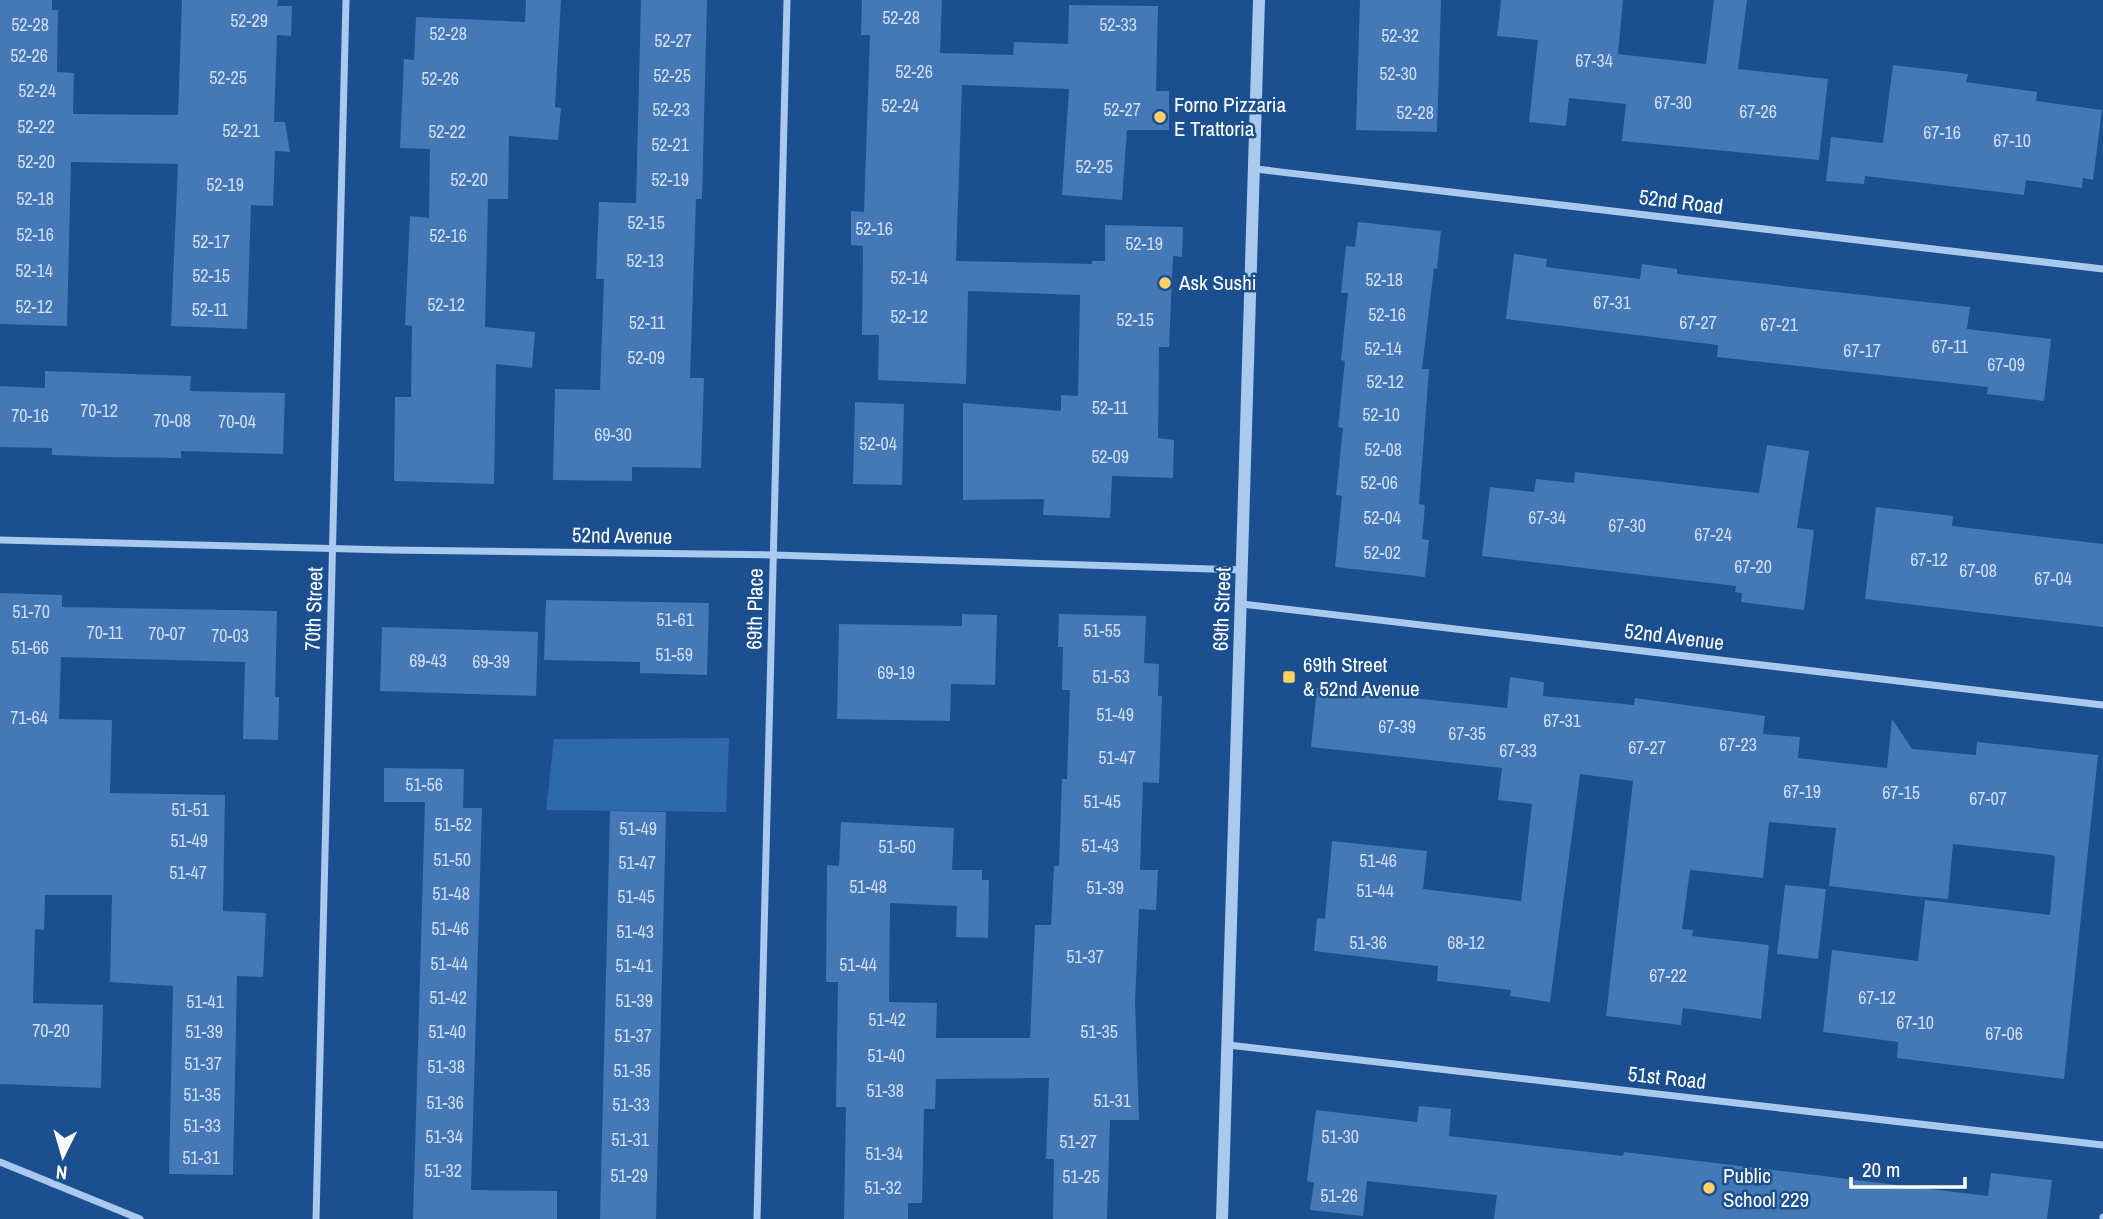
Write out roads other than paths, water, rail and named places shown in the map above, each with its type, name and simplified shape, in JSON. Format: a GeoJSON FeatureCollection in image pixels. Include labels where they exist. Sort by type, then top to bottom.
{"type":"FeatureCollection","features":[{"type":"Feature","properties":{"kind":"street","name":"70th Street"},"geometry":{"type":"LineString","coordinates":[[316,1219],[346,0]]}},
{"type":"Feature","properties":{"kind":"street","name":"69th Place"},"geometry":{"type":"LineString","coordinates":[[757,1219],[788,0]]}},
{"type":"Feature","properties":{"kind":"street","name":"69th Street"},"geometry":{"type":"LineString","coordinates":[[1222,1219],[1256,169],[1259,0]]}},
{"type":"Feature","properties":{"kind":"street","name":"52nd Road"},"geometry":{"type":"LineString","coordinates":[[1256,169],[2103,269]]}},
{"type":"Feature","properties":{"kind":"street","name":"52nd Avenue"},"geometry":{"type":"LineString","coordinates":[[0,540],[774,555],[1243,570]]}},
{"type":"Feature","properties":{"kind":"street","name":"52nd Avenue"},"geometry":{"type":"LineString","coordinates":[[1242,604],[2103,705]]}},
{"type":"Feature","properties":{"kind":"street","name":"51st Road"},"geometry":{"type":"LineString","coordinates":[[1228,1045],[2103,1145]]}},
{"type":"Feature","properties":{"kind":"street"},"geometry":{"type":"LineString","coordinates":[[0,1162],[140,1219]]}},
{"type":"Feature","properties":{"kind":"place","name":"Forno Pizzaria E Trattoria"},"geometry":{"type":"Point","coordinates":[1160,117]}},
{"type":"Feature","properties":{"kind":"place","name":"Ask Sushi"},"geometry":{"type":"Point","coordinates":[1165,283]}},
{"type":"Feature","properties":{"kind":"place","name":"69th Street & 52nd Avenue"},"geometry":{"type":"Point","coordinates":[1289,677]}},
{"type":"Feature","properties":{"kind":"place","name":"Public School 229"},"geometry":{"type":"Point","coordinates":[1709,1188]}}]}
